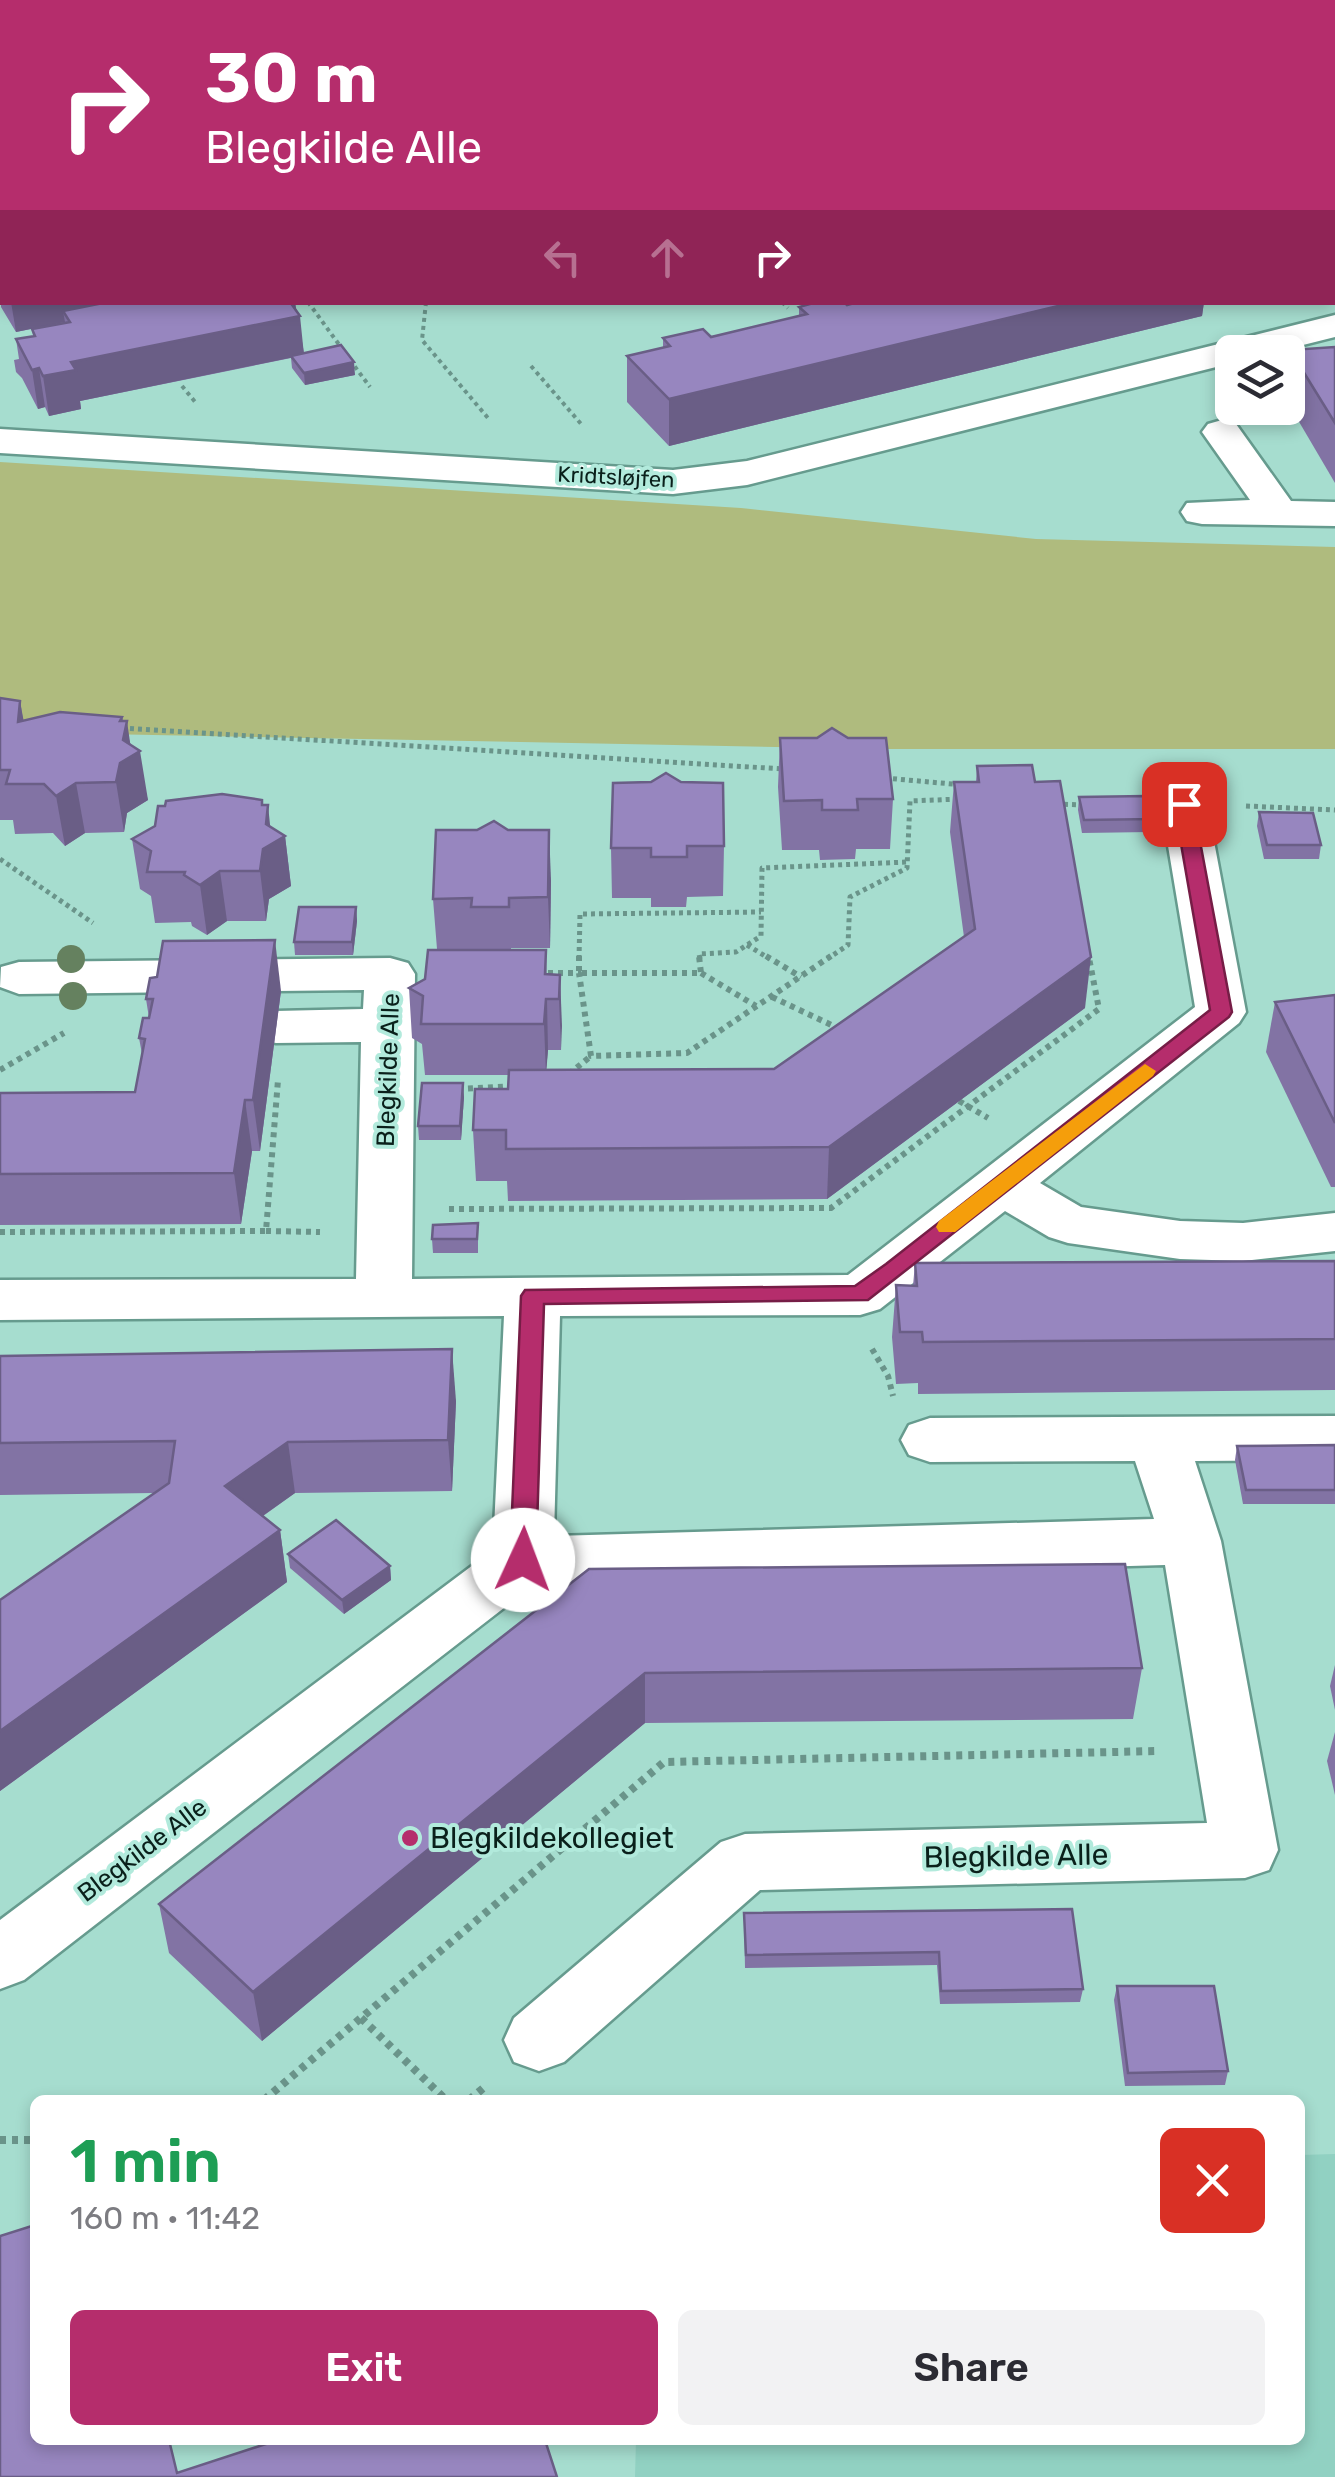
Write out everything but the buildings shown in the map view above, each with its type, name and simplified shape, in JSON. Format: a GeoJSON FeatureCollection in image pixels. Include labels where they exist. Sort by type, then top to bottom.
{"type":"FeatureCollection","features":[{"type":"Feature","properties":{"kind":"street","name":"Kridtsløjfen"},"geometry":{"type":"LineString","coordinates":[[0,441],[672,482],[747,473],[1335,326]]}},
{"type":"Feature","properties":{"kind":"street"},"geometry":{"type":"LineString","coordinates":[[1222,432],[1279,513]]}},
{"type":"Feature","properties":{"kind":"street"},"geometry":{"type":"LineString","coordinates":[[1202,512],[1335,514]]}},
{"type":"Feature","properties":{"kind":"street"},"geometry":{"type":"LineString","coordinates":[[0,1300],[860,1294],[1221,1012],[1184,804]]}},
{"type":"Feature","properties":{"kind":"street","name":"Blegkilde Alle"},"geometry":{"type":"LineString","coordinates":[[6,973],[390,974],[384,1299]]}},
{"type":"Feature","properties":{"kind":"street"},"geometry":{"type":"LineString","coordinates":[[278,1049],[389,1025]]}},
{"type":"Feature","properties":{"kind":"street"},"geometry":{"type":"LineString","coordinates":[[1001,1184],[1068,1224],[1180,1240],[1243,1242],[1335,1232]]}},
{"type":"Feature","properties":{"kind":"street"},"geometry":{"type":"LineString","coordinates":[[533,1296],[523,1560],[1191,1541]]}},
{"type":"Feature","properties":{"kind":"street","name":"Blegkilde Alle"},"geometry":{"type":"LineString","coordinates":[[540,2040],[746,1862],[1245,1850],[1191,1541],[1158,1438]]}},
{"type":"Feature","properties":{"kind":"street"},"geometry":{"type":"LineString","coordinates":[[930,1440],[1335,1438]]}},
{"type":"Feature","properties":{"kind":"street","name":"Blegkilde Alle"},"geometry":{"type":"LineString","coordinates":[[0,1959],[523,1560]]}},
{"type":"Feature","properties":{"kind":"path"},"geometry":{"type":"LineString","coordinates":[[310,305],[370,387]]}},
{"type":"Feature","properties":{"kind":"path"},"geometry":{"type":"LineString","coordinates":[[426,305],[422,340],[535,472]]}},
{"type":"Feature","properties":{"kind":"path"},"geometry":{"type":"LineString","coordinates":[[108,727],[313,742],[508,748],[791,770]]}},
{"type":"Feature","properties":{"kind":"path"},"geometry":{"type":"LineString","coordinates":[[867,776],[981,786]]}},
{"type":"Feature","properties":{"kind":"path"},"geometry":{"type":"LineString","coordinates":[[556,1085],[591,1056],[687,1053],[848,945],[850,898],[907,868],[910,801],[969,799]]}},
{"type":"Feature","properties":{"kind":"path"},"geometry":{"type":"LineString","coordinates":[[1044,801],[1061,805],[1184,804],[1335,810]]}},
{"type":"Feature","properties":{"kind":"path"},"geometry":{"type":"LineString","coordinates":[[1061,805],[1064,824]]}},
{"type":"Feature","properties":{"kind":"path"},"geometry":{"type":"LineString","coordinates":[[701,974],[699,954],[736,952],[761,936],[762,868],[908,862]]}},
{"type":"Feature","properties":{"kind":"path"},"geometry":{"type":"LineString","coordinates":[[591,1056],[579,974],[580,914],[761,912]]}},
{"type":"Feature","properties":{"kind":"path"},"geometry":{"type":"LineString","coordinates":[[747,944],[801,977]]}},
{"type":"Feature","properties":{"kind":"path"},"geometry":{"type":"LineString","coordinates":[[442,1210],[831,1208],[1099,1010],[1088,954]]}},
{"type":"Feature","properties":{"kind":"path"},"geometry":{"type":"LineString","coordinates":[[522,974],[701,974],[757,1006]]}},
{"type":"Feature","properties":{"kind":"path"},"geometry":{"type":"LineString","coordinates":[[771,996],[849,1034]]}},
{"type":"Feature","properties":{"kind":"path"},"geometry":{"type":"LineString","coordinates":[[266,1232],[278,1049]]}},
{"type":"Feature","properties":{"kind":"path"},"geometry":{"type":"LineString","coordinates":[[446,1089],[520,1086]]}},
{"type":"Feature","properties":{"kind":"path"},"geometry":{"type":"LineString","coordinates":[[0,1232],[332,1232]]}},
{"type":"Feature","properties":{"kind":"path"},"geometry":{"type":"LineString","coordinates":[[860,1294],[864,1336],[888,1376],[894,1403],[930,1440]]}},
{"type":"Feature","properties":{"kind":"path"},"geometry":{"type":"LineString","coordinates":[[361,2018],[441,2095]]}},
{"type":"Feature","properties":{"kind":"path"},"geometry":{"type":"LineString","coordinates":[[0,2140],[30,2140]]}},
{"type":"Feature","properties":{"kind":"shaded area"},"geometry":{"type":"Polygon","coordinates":[[[0,462],[741,508],[1036,539],[1335,547],[1335,749],[885,749],[0,732],[0,462]]]}},
{"type":"Feature","properties":{"kind":"shaded area"},"geometry":{"type":"Polygon","coordinates":[[[1335,2154],[1335,2477],[635,2477],[636,2445],[1305,2445],[1305,2155],[1335,2154]]]}},
{"type":"Feature","properties":{"kind":"slow traffic"},"geometry":{"type":"LineString","coordinates":[[947,1227],[1145,1071]]}},
{"type":"Feature","properties":{"kind":"place","name":"Blegkildekollegiet"},"geometry":{"type":"Point","coordinates":[410,1838]}},
{"type":"Feature","properties":{"kind":"route"},"geometry":{"type":"LineString","coordinates":[[523,1560],[533,1296],[860,1294],[894,1270],[1221,1012],[1184,804]]}}]}
